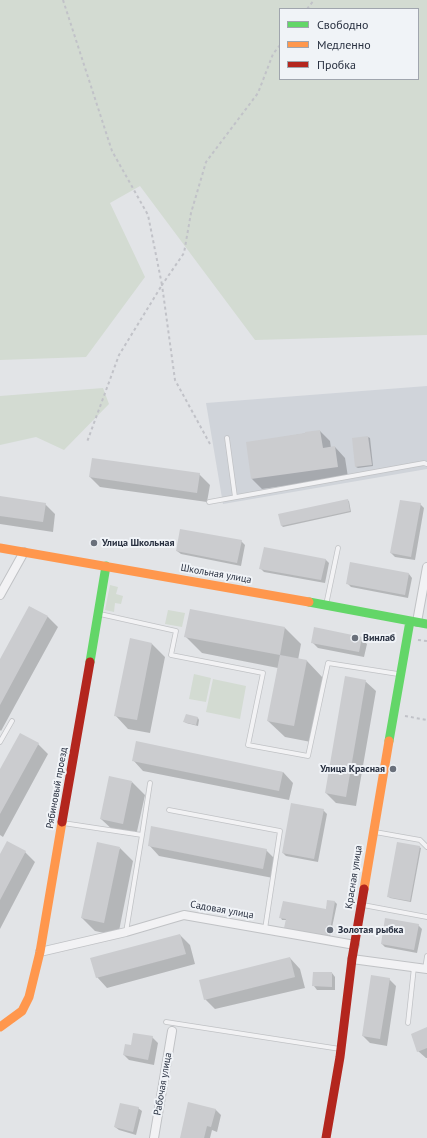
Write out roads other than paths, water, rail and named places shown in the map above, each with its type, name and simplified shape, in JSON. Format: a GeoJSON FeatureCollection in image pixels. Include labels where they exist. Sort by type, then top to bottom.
{"type":"FeatureCollection","features":[{"type":"Feature","properties":{"kind":"street","name":"Школьная улица"},"geometry":{"type":"LineString","coordinates":[[0,548],[427,624]]}},
{"type":"Feature","properties":{"kind":"street"},"geometry":{"type":"LineString","coordinates":[[0,595],[24,552]]}},
{"type":"Feature","properties":{"kind":"street","name":"Рябиновый проезд"},"geometry":{"type":"LineString","coordinates":[[0,1027],[22,1011],[29,997],[40,952],[106,566]]}},
{"type":"Feature","properties":{"kind":"street","name":"Красная улица"},"geometry":{"type":"LineString","coordinates":[[326,1138],[352,959],[400,674],[427,567]]}},
{"type":"Feature","properties":{"kind":"street","name":"Садовая улица"},"geometry":{"type":"LineString","coordinates":[[40,952],[126,932],[184,915],[355,945]]}},
{"type":"Feature","properties":{"kind":"street"},"geometry":{"type":"LineString","coordinates":[[352,959],[426,969]]}},
{"type":"Feature","properties":{"kind":"street","name":"Рабочая улица"},"geometry":{"type":"LineString","coordinates":[[154,1138],[172,1031]]}},
{"type":"Feature","properties":{"kind":"lane"},"geometry":{"type":"LineString","coordinates":[[227,438],[235,498]]}},
{"type":"Feature","properties":{"kind":"lane"},"geometry":{"type":"LineString","coordinates":[[209,502],[424,463],[427,464]]}},
{"type":"Feature","properties":{"kind":"lane"},"geometry":{"type":"LineString","coordinates":[[326,605],[338,548]]}},
{"type":"Feature","properties":{"kind":"lane"},"geometry":{"type":"LineString","coordinates":[[98,613],[176,631],[172,655],[263,673],[248,744],[308,756],[328,663],[400,674]]}},
{"type":"Feature","properties":{"kind":"lane"},"geometry":{"type":"LineString","coordinates":[[0,742],[12,721]]}},
{"type":"Feature","properties":{"kind":"lane"},"geometry":{"type":"LineString","coordinates":[[126,932],[150,783]]}},
{"type":"Feature","properties":{"kind":"lane"},"geometry":{"type":"LineString","coordinates":[[169,810],[280,831],[265,929]]}},
{"type":"Feature","properties":{"kind":"lane"},"geometry":{"type":"LineString","coordinates":[[62,823],[142,835]]}},
{"type":"Feature","properties":{"kind":"lane"},"geometry":{"type":"LineString","coordinates":[[373,832],[420,840],[427,847]]}},
{"type":"Feature","properties":{"kind":"lane"},"geometry":{"type":"LineString","coordinates":[[361,905],[427,917]]}},
{"type":"Feature","properties":{"kind":"lane"},"geometry":{"type":"LineString","coordinates":[[426,969],[427,956]]}},
{"type":"Feature","properties":{"kind":"lane"},"geometry":{"type":"LineString","coordinates":[[408,1023],[414,967]]}},
{"type":"Feature","properties":{"kind":"lane"},"geometry":{"type":"LineString","coordinates":[[166,1022],[340,1049]]}},
{"type":"Feature","properties":{"kind":"place","name":"Улица Школьная"},"geometry":{"type":"Point","coordinates":[94,543]}},
{"type":"Feature","properties":{"kind":"place","name":"Винлаб"},"geometry":{"type":"Point","coordinates":[355,638]}},
{"type":"Feature","properties":{"kind":"place","name":"Улица Красная"},"geometry":{"type":"Point","coordinates":[393,769]}},
{"type":"Feature","properties":{"kind":"place","name":"Золотая рыбка"},"geometry":{"type":"Point","coordinates":[330,930]}}]}
